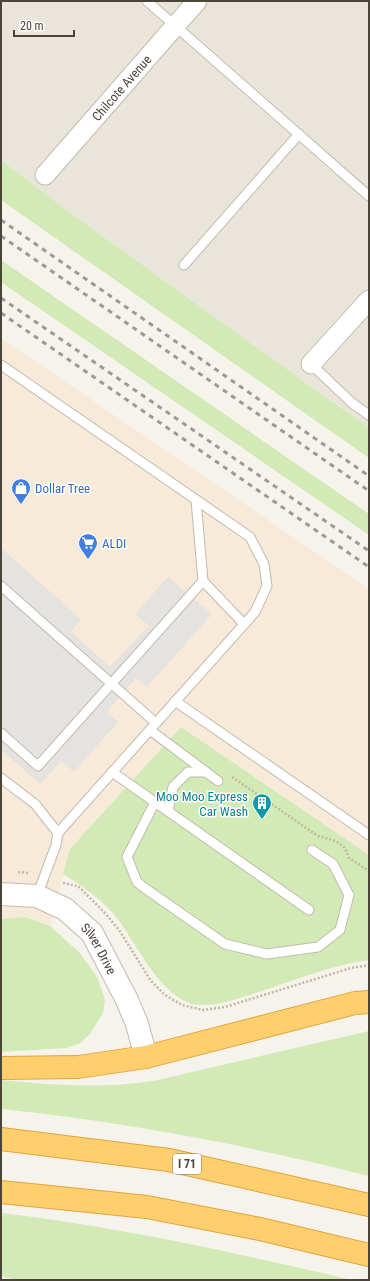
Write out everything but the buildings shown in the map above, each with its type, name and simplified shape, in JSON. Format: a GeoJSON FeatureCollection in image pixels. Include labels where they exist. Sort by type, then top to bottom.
{"type":"FeatureCollection","features":[{"type":"Feature","properties":{"kind":"highway"},"geometry":{"type":"LineString","coordinates":[[1,1068],[78,1067],[146,1057],[355,1003],[369,1002]]}},
{"type":"Feature","properties":{"kind":"highway","name":"I 71"},"geometry":{"type":"LineString","coordinates":[[1,1139],[169,1160],[369,1206]]}},
{"type":"Feature","properties":{"kind":"highway"},"geometry":{"type":"LineString","coordinates":[[1,1192],[147,1207],[260,1229],[369,1255]]}},
{"type":"Feature","properties":{"kind":"street","name":"Chilcote Avenue"},"geometry":{"type":"LineString","coordinates":[[45,175],[197,1]]}},
{"type":"Feature","properties":{"kind":"street"},"geometry":{"type":"LineString","coordinates":[[311,364],[369,300]]}},
{"type":"Feature","properties":{"kind":"street","name":"Silver Drive"},"geometry":{"type":"LineString","coordinates":[[1,894],[40,887],[92,934],[127,1000],[137,1024],[146,1057]]}},
{"type":"Feature","properties":{"kind":"lane"},"geometry":{"type":"LineString","coordinates":[[147,1],[369,196]]}},
{"type":"Feature","properties":{"kind":"lane"},"geometry":{"type":"LineString","coordinates":[[184,265],[299,134]]}},
{"type":"Feature","properties":{"kind":"lane"},"geometry":{"type":"LineString","coordinates":[[311,364],[352,403],[369,415]]}},
{"type":"Feature","properties":{"kind":"lane"},"geometry":{"type":"LineString","coordinates":[[1,365],[250,537],[264,564],[268,586],[255,612],[58,834],[56,845],[40,887]]}},
{"type":"Feature","properties":{"kind":"lane"},"geometry":{"type":"LineString","coordinates":[[196,500],[203,581],[244,624]]}},
{"type":"Feature","properties":{"kind":"lane"},"geometry":{"type":"LineString","coordinates":[[1,733],[38,766],[203,581]]}},
{"type":"Feature","properties":{"kind":"lane"},"geometry":{"type":"LineString","coordinates":[[1,586],[112,683],[153,726],[218,781]]}},
{"type":"Feature","properties":{"kind":"lane"},"geometry":{"type":"LineString","coordinates":[[175,701],[369,835]]}},
{"type":"Feature","properties":{"kind":"lane"},"geometry":{"type":"LineString","coordinates":[[112,772],[309,910]]}},
{"type":"Feature","properties":{"kind":"lane"},"geometry":{"type":"LineString","coordinates":[[168,811],[173,787],[188,772],[206,772]]}},
{"type":"Feature","properties":{"kind":"lane"},"geometry":{"type":"LineString","coordinates":[[1,778],[35,804],[58,834]]}},
{"type":"Feature","properties":{"kind":"lane"},"geometry":{"type":"LineString","coordinates":[[155,802],[127,857],[137,882],[225,944],[267,954],[318,947],[340,930],[349,896],[333,864],[312,850]]}},
{"type":"Feature","properties":{"kind":"path"},"geometry":{"type":"LineString","coordinates":[[231,776],[318,836],[336,841],[345,848],[350,858],[369,871]]}},
{"type":"Feature","properties":{"kind":"path"},"geometry":{"type":"LineString","coordinates":[[17,872],[25,872],[40,887],[78,886],[89,896],[119,930],[151,981],[165,995],[182,1005],[203,1010],[225,1007],[344,970],[369,965]]}},
{"type":"Feature","properties":{"kind":"shaded area"},"geometry":{"type":"Polygon","coordinates":[[[1,1],[369,1],[369,427],[69,212],[1,160],[1,1]]]}},
{"type":"Feature","properties":{"kind":"shaded area"},"geometry":{"type":"Polygon","coordinates":[[[1,338],[369,589],[369,855],[181,727],[70,849],[50,926],[25,917],[1,919],[1,338]]]}},
{"type":"Feature","properties":{"kind":"shaded area"},"geometry":{"type":"Polygon","coordinates":[[[3,550],[81,619],[71,632],[110,667],[149,626],[135,614],[168,577],[212,614],[147,687],[136,678],[107,712],[118,722],[74,772],[61,761],[40,784],[1,750],[1,551],[3,550]]]}},
{"type":"Feature","properties":{"kind":"green space"},"geometry":{"type":"Polygon","coordinates":[[[1,160],[69,212],[369,427],[369,458],[1,200],[1,160]]]}},
{"type":"Feature","properties":{"kind":"green space"},"geometry":{"type":"Polygon","coordinates":[[[1,260],[369,514],[369,535],[1,282],[1,260]]]}},
{"type":"Feature","properties":{"kind":"green space"},"geometry":{"type":"Polygon","coordinates":[[[181,727],[369,855],[369,960],[327,969],[226,1002],[206,1005],[190,1003],[176,996],[163,984],[151,970],[111,911],[100,900],[63,874],[70,849],[181,727]]]}},
{"type":"Feature","properties":{"kind":"green space"},"geometry":{"type":"Polygon","coordinates":[[[25,917],[50,926],[79,952],[97,977],[105,999],[103,1013],[90,1034],[80,1043],[67,1048],[1,1052],[1,919],[25,917]]]}},
{"type":"Feature","properties":{"kind":"green space"},"geometry":{"type":"Polygon","coordinates":[[[369,1031],[369,1176],[278,1154],[186,1136],[47,1114],[1,1109],[1,1080],[58,1085],[96,1086],[153,1081],[369,1031]]]}},
{"type":"Feature","properties":{"kind":"green space"},"geometry":{"type":"Polygon","coordinates":[[[1,1213],[134,1233],[265,1260],[352,1280],[18,1280],[1,1276],[1,1213]]]}},
{"type":"Feature","properties":{"kind":"railway"},"geometry":{"type":"LineString","coordinates":[[1,220],[369,476]]}},
{"type":"Feature","properties":{"kind":"railway"},"geometry":{"type":"LineString","coordinates":[[1,236],[369,491]]}},
{"type":"Feature","properties":{"kind":"railway"},"geometry":{"type":"LineString","coordinates":[[1,298],[369,551]]}},
{"type":"Feature","properties":{"kind":"railway"},"geometry":{"type":"LineString","coordinates":[[1,313],[369,567]]}},
{"type":"Feature","properties":{"kind":"place","name":"Dollar Tree"},"geometry":{"type":"Point","coordinates":[21,505]}},
{"type":"Feature","properties":{"kind":"place","name":"ALDI"},"geometry":{"type":"Point","coordinates":[88,560]}},
{"type":"Feature","properties":{"kind":"place","name":"Moo Moo Express Car Wash"},"geometry":{"type":"Point","coordinates":[262,820]}}]}
